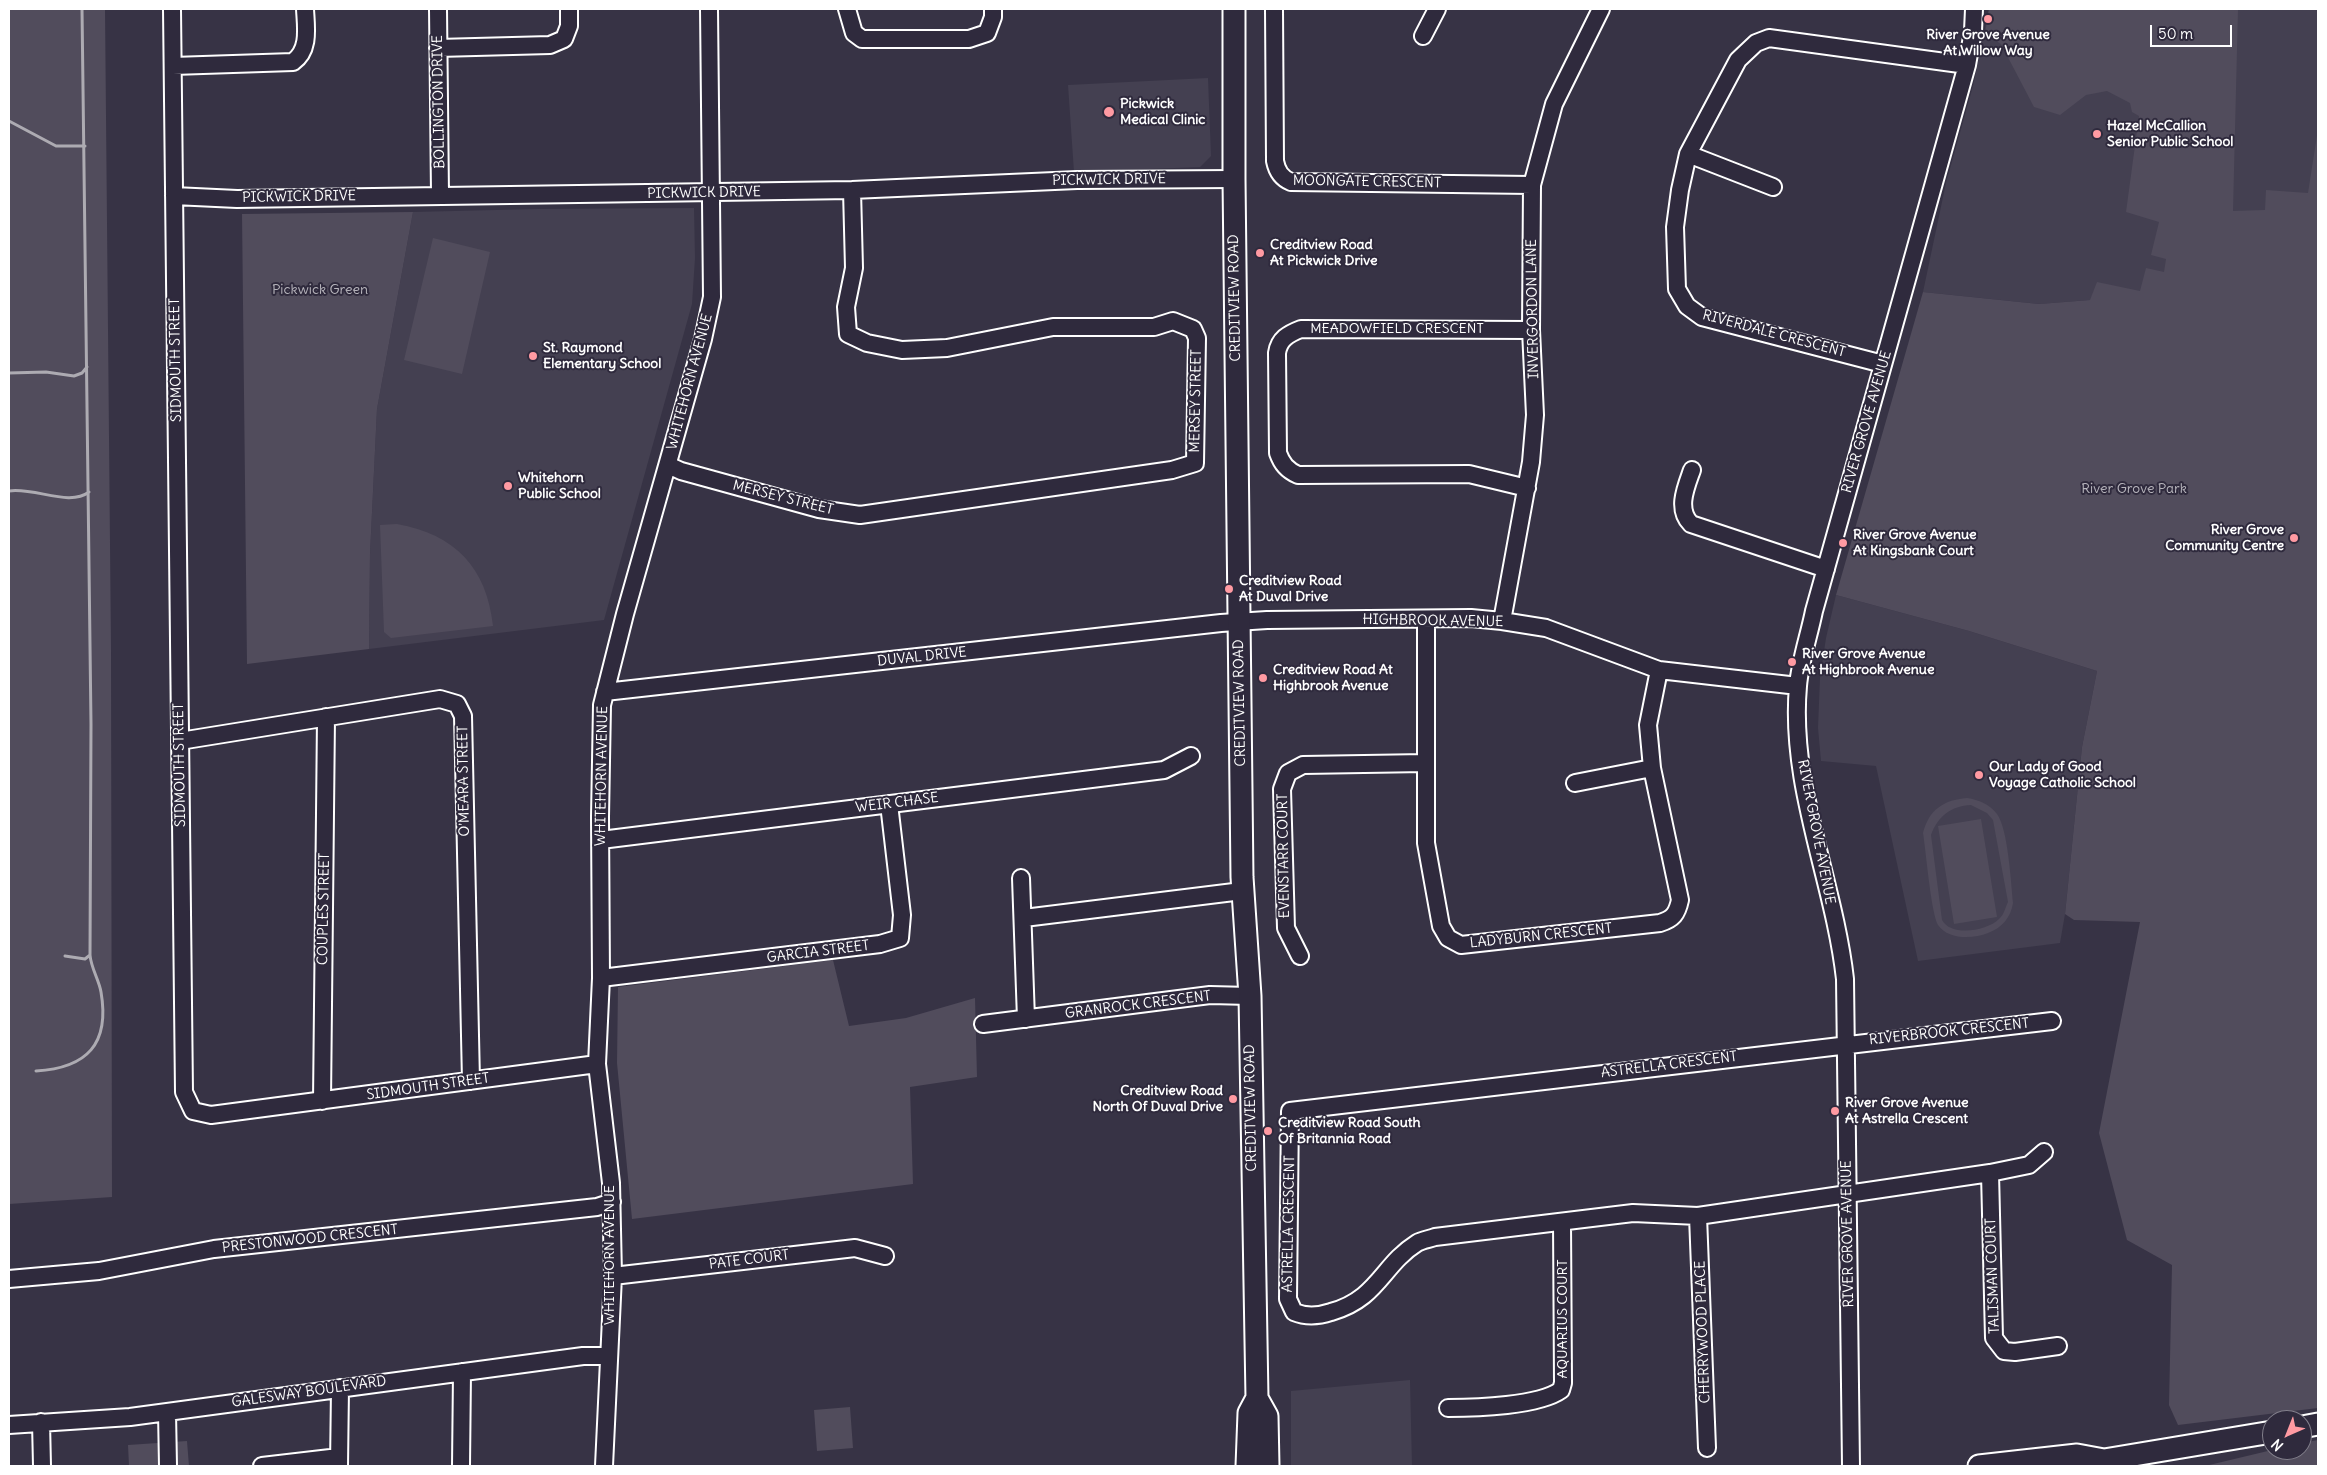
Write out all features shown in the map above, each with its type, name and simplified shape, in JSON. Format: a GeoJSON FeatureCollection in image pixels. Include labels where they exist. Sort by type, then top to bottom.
{"type":"FeatureCollection","features":[{"type":"Feature","properties":{"kind":"main road","name":"CREDITVIEW ROAD"},"geometry":{"type":"LineString","coordinates":[[1234,9],[1234,178],[1242,891],[1250,996],[1258,1398],[1267,1416],[1268,1466]]}},
{"type":"Feature","properties":{"kind":"main road","name":"CREDITVIEW ROAD"},"geometry":{"type":"LineString","coordinates":[[1247,1466],[1248,1413],[1258,1398]]}},
{"type":"Feature","properties":{"kind":"main road"},"geometry":{"type":"LineString","coordinates":[[1979,1466],[2077,1455],[2098,1463],[2262,1434]]}},
{"type":"Feature","properties":{"kind":"street","name":"SIDMOUTH STREET"},"geometry":{"type":"LineString","coordinates":[[172,9],[184,1092],[193,1110],[211,1115],[597,1064]]}},
{"type":"Feature","properties":{"kind":"street"},"geometry":{"type":"LineString","coordinates":[[173,66],[293,62],[300,57],[306,40],[305,9]]}},
{"type":"Feature","properties":{"kind":"street","name":"BOLLINGTON DRIVE"},"geometry":{"type":"LineString","coordinates":[[438,9],[440,195]]}},
{"type":"Feature","properties":{"kind":"street"},"geometry":{"type":"LineString","coordinates":[[438,48],[550,46],[564,39],[569,26],[569,9]]}},
{"type":"Feature","properties":{"kind":"street","name":"WHITEHORN AVENUE"},"geometry":{"type":"LineString","coordinates":[[604,1466],[613,1276],[612,1202],[597,1064],[601,978],[602,706],[703,339],[712,297],[709,9]]}},
{"type":"Feature","properties":{"kind":"street"},"geometry":{"type":"LineString","coordinates":[[847,9],[854,33],[862,39],[969,39],[987,32],[993,17],[993,9]]}},
{"type":"Feature","properties":{"kind":"street","name":"MOONGATE CRESCENT"},"geometry":{"type":"LineString","coordinates":[[1274,9],[1275,161],[1277,169],[1285,179],[1291,182],[1532,184]]}},
{"type":"Feature","properties":{"kind":"street"},"geometry":{"type":"LineString","coordinates":[[1423,36],[1437,9]]}},
{"type":"Feature","properties":{"kind":"street","name":"INVERGORDON LANE"},"geometry":{"type":"LineString","coordinates":[[1502,621],[1532,462],[1535,415],[1531,330],[1532,184],[1541,145],[1554,104],[1601,9]]}},
{"type":"Feature","properties":{"kind":"street","name":"RIVER GROVE AVENUE"},"geometry":{"type":"LineString","coordinates":[[1851,1466],[1846,1044],[1843,964],[1804,785],[1798,731],[1798,686],[1814,611],[1967,65],[1973,31],[1974,9]]}},
{"type":"Feature","properties":{"kind":"street","name":"RIVERDALE CRESCENT"},"geometry":{"type":"LineString","coordinates":[[1883,364],[1702,317],[1687,306],[1676,289],[1675,227],[1680,190],[1688,154],[1738,60],[1756,43],[1769,38],[1967,65]]}},
{"type":"Feature","properties":{"kind":"street"},"geometry":{"type":"LineString","coordinates":[[1688,154],[1773,188]]}},
{"type":"Feature","properties":{"kind":"street","name":"PICKWICK DRIVE"},"geometry":{"type":"LineString","coordinates":[[174,196],[237,198],[712,193],[852,190],[1077,180],[1234,178]]}},
{"type":"Feature","properties":{"kind":"street","name":"MERSEY STREET"},"geometry":{"type":"LineString","coordinates":[[668,465],[681,471],[819,509],[860,514],[1172,470],[1195,463],[1197,338],[1193,329],[1173,321],[1154,326],[1053,327],[947,348],[902,350],[867,343],[848,334],[846,307],[854,268],[852,190]]}},
{"type":"Feature","properties":{"kind":"street","name":"MEADOWFIELD CRESCENT"},"geometry":{"type":"LineString","coordinates":[[1527,488],[1469,474],[1298,475],[1291,472],[1280,460],[1278,453],[1277,353],[1278,344],[1283,339],[1301,329],[1531,330]]}},
{"type":"Feature","properties":{"kind":"street"},"geometry":{"type":"LineString","coordinates":[[1692,470],[1684,491],[1683,511],[1691,524],[1826,569]]}},
{"type":"Feature","properties":{"kind":"street","name":"HIGHBROOK AVENUE"},"geometry":{"type":"LineString","coordinates":[[1239,622],[1426,619],[1502,621],[1546,628],[1659,670],[1798,686]]}},
{"type":"Feature","properties":{"kind":"street","name":"LADYBURN CRESCENT"},"geometry":{"type":"LineString","coordinates":[[1426,619],[1426,843],[1441,926],[1444,933],[1454,942],[1471,945],[1670,920],[1678,912],[1680,900],[1652,768],[1648,725],[1659,670]]}},
{"type":"Feature","properties":{"kind":"street","name":"DUVAL DRIVE"},"geometry":{"type":"LineString","coordinates":[[605,692],[1239,622]]}},
{"type":"Feature","properties":{"kind":"street","name":"O'MEARA STREET"},"geometry":{"type":"LineString","coordinates":[[180,741],[440,699],[456,704],[463,716],[470,1081]]}},
{"type":"Feature","properties":{"kind":"street","name":"COUPLES STREET"},"geometry":{"type":"LineString","coordinates":[[322,1100],[326,717]]}},
{"type":"Feature","properties":{"kind":"street","name":"WEIR CHASE"},"geometry":{"type":"LineString","coordinates":[[601,840],[1164,770],[1191,756]]}},
{"type":"Feature","properties":{"kind":"street","name":"EVENSTARR COURT"},"geometry":{"type":"LineString","coordinates":[[1300,956],[1286,928],[1282,789],[1288,773],[1303,765],[1425,763]]}},
{"type":"Feature","properties":{"kind":"street"},"geometry":{"type":"LineString","coordinates":[[1575,782],[1652,768]]}},
{"type":"Feature","properties":{"kind":"street","name":"GARCIA STREET"},"geometry":{"type":"LineString","coordinates":[[601,978],[880,944],[900,938],[902,914],[889,804]]}},
{"type":"Feature","properties":{"kind":"street"},"geometry":{"type":"LineString","coordinates":[[1021,878],[1024,918],[1026,1019]]}},
{"type":"Feature","properties":{"kind":"street"},"geometry":{"type":"LineString","coordinates":[[1024,918],[1242,891]]}},
{"type":"Feature","properties":{"kind":"street","name":"GRANROCK CRESCENT"},"geometry":{"type":"LineString","coordinates":[[983,1024],[1210,995],[1250,996]]}},
{"type":"Feature","properties":{"kind":"street","name":"RIVERBROOK CRESCENT"},"geometry":{"type":"LineString","coordinates":[[1846,1044],[2052,1021]]}},
{"type":"Feature","properties":{"kind":"street","name":"ASTRELLA CRESCENT"},"geometry":{"type":"LineString","coordinates":[[1846,1044],[1290,1111],[1288,1299],[1294,1312],[1300,1314],[1323,1314],[1355,1304],[1418,1243],[1435,1237],[1633,1214],[1698,1216],[1847,1194]]}},
{"type":"Feature","properties":{"kind":"street"},"geometry":{"type":"LineString","coordinates":[[1847,1194],[1990,1173],[2030,1165],[2044,1152]]}},
{"type":"Feature","properties":{"kind":"street","name":"TALISMAN COURT"},"geometry":{"type":"LineString","coordinates":[[1990,1173],[1994,1338],[2004,1351],[2015,1352],[2058,1346]]}},
{"type":"Feature","properties":{"kind":"street","name":"PRESTONWOOD CRESCENT"},"geometry":{"type":"LineString","coordinates":[[9,1279],[99,1271],[214,1249],[597,1207],[612,1202]]}},
{"type":"Feature","properties":{"kind":"street","name":"CHERRYWOOD PLACE"},"geometry":{"type":"LineString","coordinates":[[1698,1216],[1707,1448]]}},
{"type":"Feature","properties":{"kind":"street","name":"AQUARIUS COURT"},"geometry":{"type":"LineString","coordinates":[[1448,1408],[1474,1408],[1544,1398],[1561,1390],[1564,1383],[1562,1222]]}},
{"type":"Feature","properties":{"kind":"street","name":"PATE COURT"},"geometry":{"type":"LineString","coordinates":[[613,1276],[855,1248],[884,1256]]}},
{"type":"Feature","properties":{"kind":"street","name":"GALESWAY BOULEVARD"},"geometry":{"type":"LineString","coordinates":[[9,1425],[130,1417],[583,1356],[608,1356]]}},
{"type":"Feature","properties":{"kind":"street"},"geometry":{"type":"LineString","coordinates":[[460,1466],[462,1372]]}},
{"type":"Feature","properties":{"kind":"street"},"geometry":{"type":"LineString","coordinates":[[262,1466],[339,1462],[340,1388]]}},
{"type":"Feature","properties":{"kind":"street"},"geometry":{"type":"LineString","coordinates":[[167,1412],[168,1466]]}},
{"type":"Feature","properties":{"kind":"street"},"geometry":{"type":"LineString","coordinates":[[41,1422],[42,1466]]}},
{"type":"Feature","properties":{"kind":"shaded area","name":"Hazel McCallion Senior Public School"},"geometry":{"type":"Polygon","coordinates":[[[1989,9],[2318,9],[2318,321],[2090,300],[2039,304],[1923,292],[1946,183],[1973,86],[1989,9]]]}},
{"type":"Feature","properties":{"kind":"shaded area"},"geometry":{"type":"Polygon","coordinates":[[[1208,78],[1211,156],[1200,167],[1074,172],[1068,85],[1208,78]]]}},
{"type":"Feature","properties":{"kind":"shaded area"},"geometry":{"type":"Polygon","coordinates":[[[694,208],[695,258],[692,304],[604,620],[369,649],[370,554],[377,409],[413,212],[694,208]]]}},
{"type":"Feature","properties":{"kind":"shaded area","name":"Our Lady of Good Voyage Catholic School"},"geometry":{"type":"Polygon","coordinates":[[[1836,595],[1969,631],[2097,671],[2082,747],[2065,914],[2060,943],[1918,961],[1876,766],[1821,761],[1818,728],[1820,678],[1826,638],[1836,595]]]}},
{"type":"Feature","properties":{"kind":"shaded area"},"geometry":{"type":"Polygon","coordinates":[[[1410,1380],[1412,1466],[1291,1466],[1291,1391],[1410,1380]]]}},
{"type":"Feature","properties":{"kind":"green space"},"geometry":{"type":"Polygon","coordinates":[[[9,9],[105,9],[111,650],[112,1197],[9,1204],[9,9]]]}},
{"type":"Feature","properties":{"kind":"green space","name":"River Grove Park"},"geometry":{"type":"Polygon","coordinates":[[[1989,9],[2238,9],[2233,211],[2265,210],[2266,190],[2308,193],[2318,129],[2318,1408],[2262,1410],[2262,1415],[2178,1425],[2169,1405],[2172,1265],[2127,1240],[2099,1133],[2140,922],[2074,920],[2065,914],[2082,747],[2097,671],[1969,631],[1836,595],[1923,292],[2039,304],[2090,300],[2097,282],[2140,291],[2146,268],[2164,272],[2166,259],[2151,255],[2159,222],[2126,212],[2139,116],[2132,112],[2130,103],[2107,91],[2086,95],[2060,115],[2034,107],[2001,44],[1985,34],[1989,9]]]}},
{"type":"Feature","properties":{"kind":"green space","name":"Pickwick Green"},"geometry":{"type":"Polygon","coordinates":[[[413,212],[377,409],[370,554],[369,649],[247,664],[242,214],[413,212]]]}},
{"type":"Feature","properties":{"kind":"green space"},"geometry":{"type":"Polygon","coordinates":[[[433,238],[490,252],[462,374],[404,360],[433,238]]]}},
{"type":"Feature","properties":{"kind":"green space"},"geometry":{"type":"Polygon","coordinates":[[[397,524],[436,536],[451,545],[464,557],[484,587],[490,605],[493,626],[391,638],[384,632],[380,525],[397,524]]]}},
{"type":"Feature","properties":{"kind":"green space"},"geometry":{"type":"Polygon","coordinates":[[[1967,798],[1980,801],[1991,808],[2001,821],[2008,856],[2013,903],[2010,913],[1998,928],[1988,933],[1968,937],[1954,936],[1942,930],[1938,925],[1931,895],[1923,833],[1933,812],[1944,804],[1967,798]],[[1971,805],[1957,807],[1941,817],[1931,835],[1942,920],[1953,929],[1969,930],[1986,927],[2002,916],[2008,902],[1993,820],[1987,813],[1971,805]]]}},
{"type":"Feature","properties":{"kind":"green space"},"geometry":{"type":"Polygon","coordinates":[[[1981,819],[1997,917],[1954,924],[1938,826],[1981,819]]]}},
{"type":"Feature","properties":{"kind":"green space"},"geometry":{"type":"Polygon","coordinates":[[[833,960],[849,1026],[906,1018],[975,998],[977,1077],[910,1087],[913,1184],[632,1219],[617,1063],[618,987],[833,960]]]}},
{"type":"Feature","properties":{"kind":"green space"},"geometry":{"type":"Polygon","coordinates":[[[850,1407],[853,1448],[817,1451],[814,1410],[850,1407]]]}},
{"type":"Feature","properties":{"kind":"green space"},"geometry":{"type":"Polygon","coordinates":[[[2318,1440],[2318,1466],[2205,1466],[2262,1452],[2262,1460],[2312,1460],[2312,1441],[2318,1440]]]}},
{"type":"Feature","properties":{"kind":"green space"},"geometry":{"type":"Polygon","coordinates":[[[187,1441],[189,1466],[129,1466],[128,1445],[187,1441]]]}},
{"type":"Feature","properties":{"kind":"waterway"},"geometry":{"type":"LineString","coordinates":[[36,1071],[69,1065],[91,1050],[98,1039],[102,1026],[103,1010],[100,987],[90,955],[91,724],[82,9]]}},
{"type":"Feature","properties":{"kind":"waterway"},"geometry":{"type":"LineString","coordinates":[[9,121],[56,146],[85,146]]}},
{"type":"Feature","properties":{"kind":"waterway"},"geometry":{"type":"LineString","coordinates":[[9,373],[46,372],[74,376],[82,373],[87,367]]}},
{"type":"Feature","properties":{"kind":"waterway"},"geometry":{"type":"LineString","coordinates":[[9,491],[72,498],[89,492]]}},
{"type":"Feature","properties":{"kind":"waterway"},"geometry":{"type":"LineString","coordinates":[[65,956],[85,959],[90,955]]}},
{"type":"Feature","properties":{"kind":"place","name":"River Grove Avenue At Willow Way"},"geometry":{"type":"Point","coordinates":[1988,19]}},
{"type":"Feature","properties":{"kind":"place","name":"Pickwick Medical Clinic"},"geometry":{"type":"Point","coordinates":[1109,112]}},
{"type":"Feature","properties":{"kind":"place","name":"Hazel McCallion Senior Public School"},"geometry":{"type":"Point","coordinates":[2097,134]}},
{"type":"Feature","properties":{"kind":"place","name":"Creditview Road At Pickwick Drive"},"geometry":{"type":"Point","coordinates":[1260,253]}},
{"type":"Feature","properties":{"kind":"place","name":"St. Raymond Elementary School"},"geometry":{"type":"Point","coordinates":[533,356]}},
{"type":"Feature","properties":{"kind":"place","name":"Whitehorn Public School"},"geometry":{"type":"Point","coordinates":[508,486]}},
{"type":"Feature","properties":{"kind":"place","name":"River Grove Community Centre"},"geometry":{"type":"Point","coordinates":[2294,538]}},
{"type":"Feature","properties":{"kind":"place","name":"River Grove Avenue At Kingsbank Court"},"geometry":{"type":"Point","coordinates":[1843,543]}},
{"type":"Feature","properties":{"kind":"place","name":"Creditview Road At Duval Drive"},"geometry":{"type":"Point","coordinates":[1229,589]}},
{"type":"Feature","properties":{"kind":"place","name":"River Grove Avenue At Highbrook Avenue"},"geometry":{"type":"Point","coordinates":[1792,662]}},
{"type":"Feature","properties":{"kind":"place","name":"Creditview Road At Highbrook Avenue"},"geometry":{"type":"Point","coordinates":[1263,678]}},
{"type":"Feature","properties":{"kind":"place","name":"Our Lady of Good Voyage Catholic School"},"geometry":{"type":"Point","coordinates":[1979,775]}},
{"type":"Feature","properties":{"kind":"place","name":"Creditview Road North Of Duval Drive"},"geometry":{"type":"Point","coordinates":[1233,1099]}},
{"type":"Feature","properties":{"kind":"place","name":"River Grove Avenue At Astrella Crescent"},"geometry":{"type":"Point","coordinates":[1835,1111]}},
{"type":"Feature","properties":{"kind":"place","name":"Creditview Road South Of Britannia Road"},"geometry":{"type":"Point","coordinates":[1268,1131]}}]}
